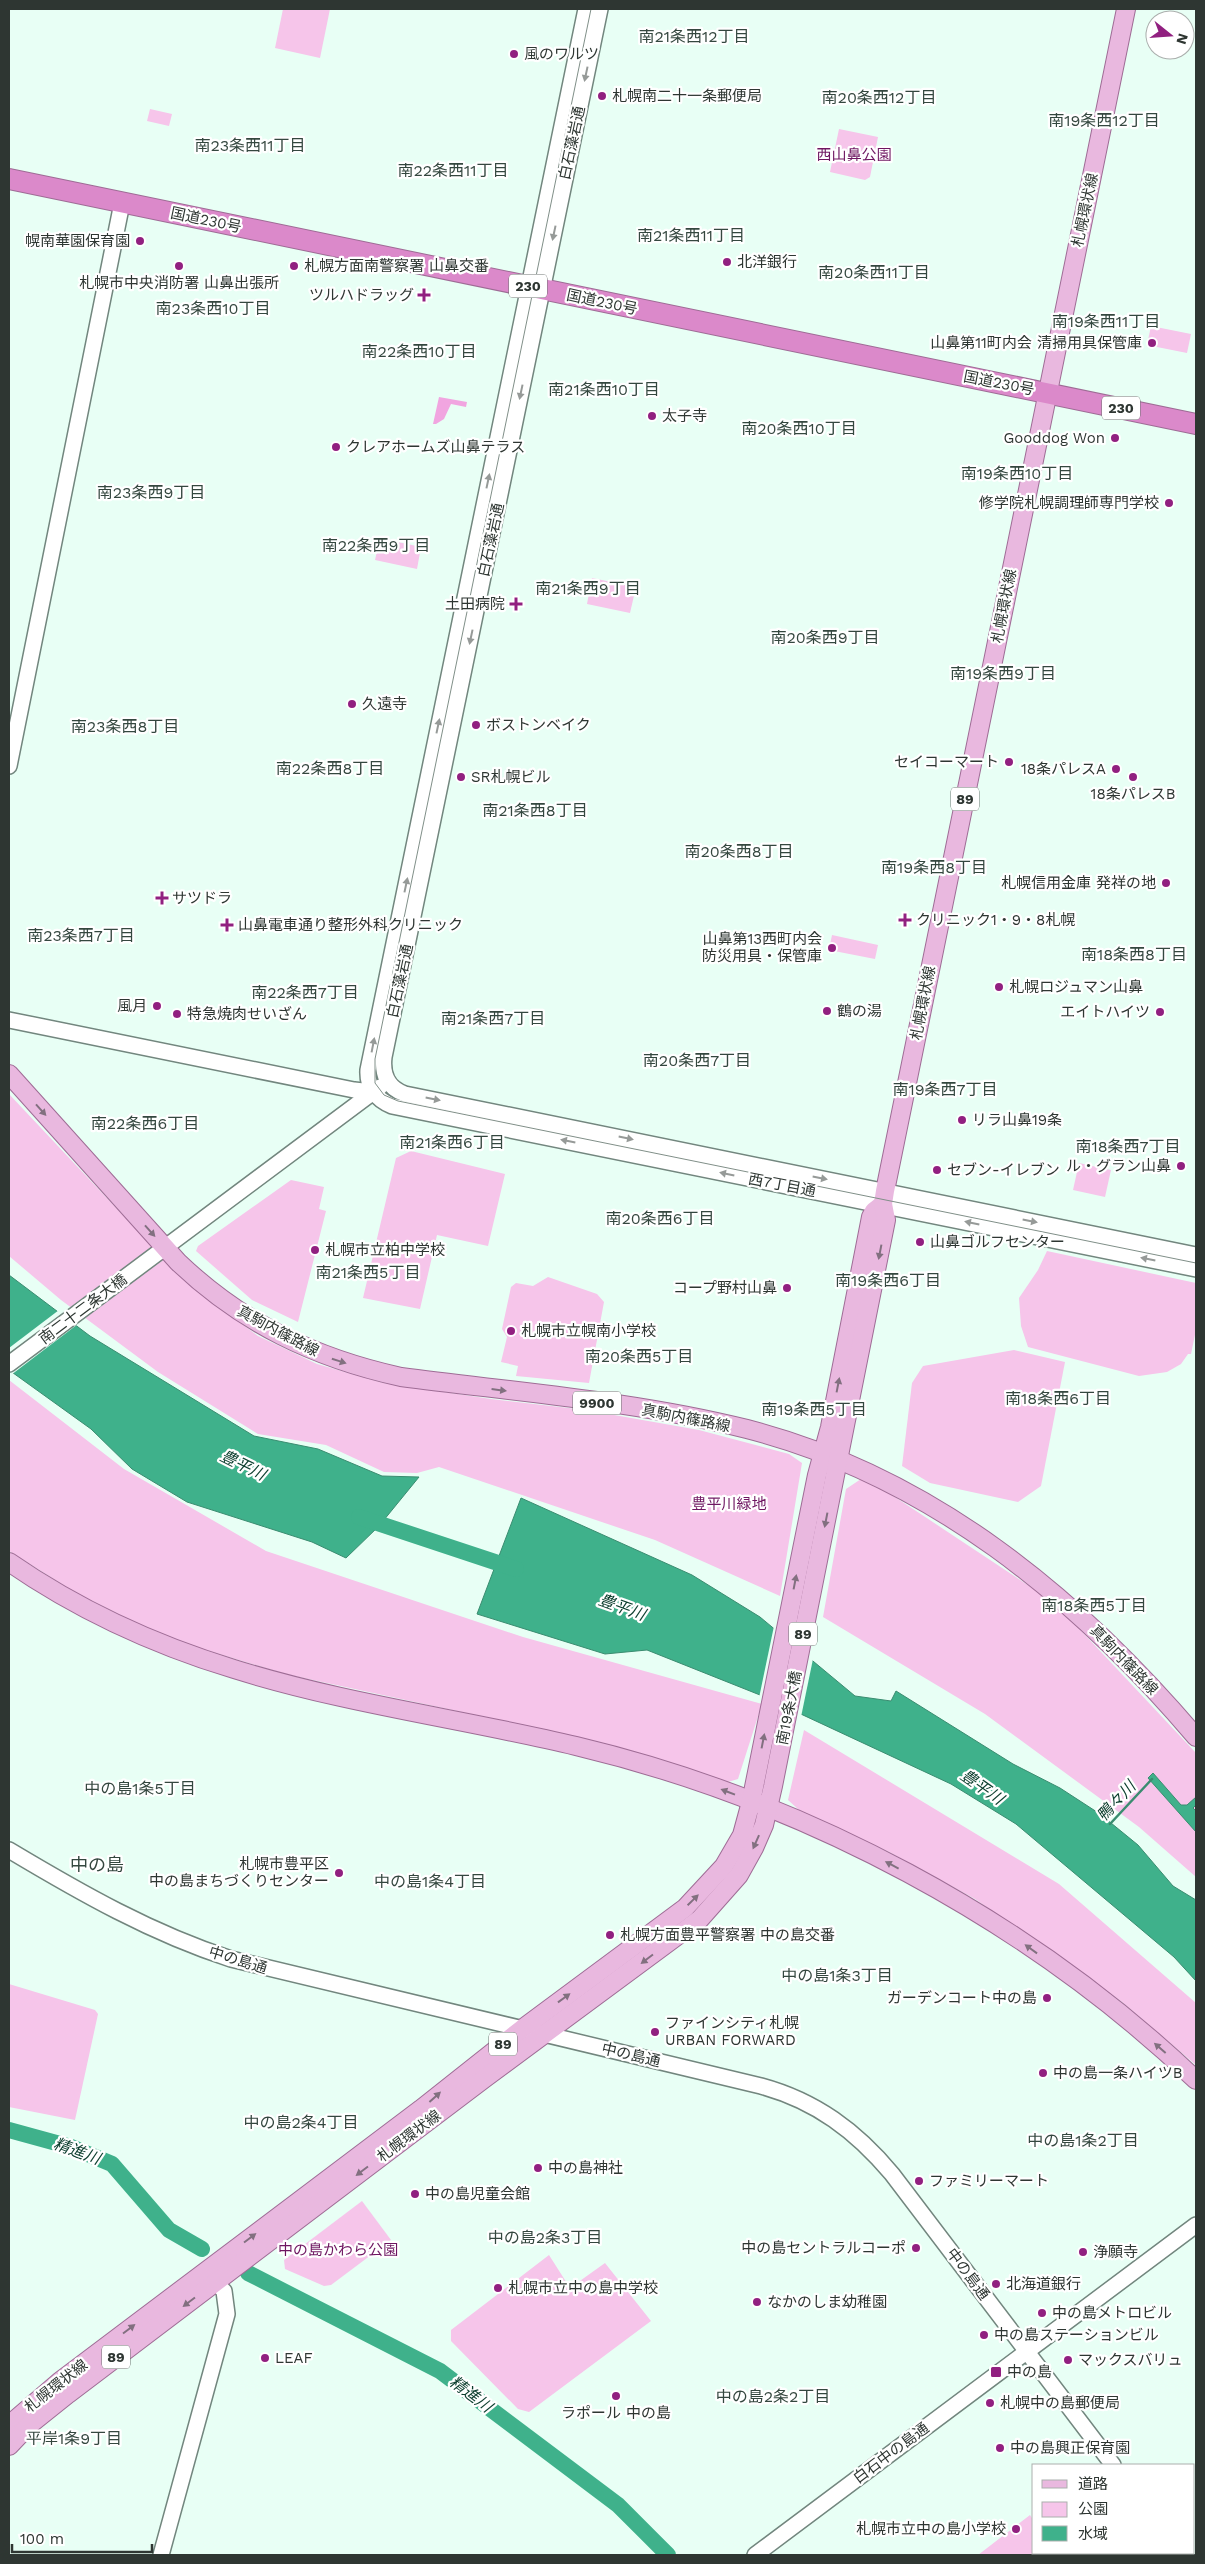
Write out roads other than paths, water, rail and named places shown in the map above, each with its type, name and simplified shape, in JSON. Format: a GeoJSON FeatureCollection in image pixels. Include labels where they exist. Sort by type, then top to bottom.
{"type":"FeatureCollection","features":[{"type":"Feature","properties":{"kind":"highway","name":"国道230号"},"geometry":{"type":"LineString","coordinates":[[9,179],[1196,424]]}},
{"type":"Feature","properties":{"kind":"main road","name":"札幌環状線"},"geometry":{"type":"LineString","coordinates":[[829,1463],[886,1220],[884,1198],[1126,9]]}},
{"type":"Feature","properties":{"kind":"main road","name":"真駒内篠路線"},"geometry":{"type":"LineString","coordinates":[[9,1074],[161,1251],[208,1290],[250,1319],[299,1346],[334,1360],[402,1377],[682,1415],[748,1430],[829,1463],[886,1481],[928,1503],[974,1532],[1025,1568],[1097,1632],[1196,1737]]}},
{"type":"Feature","properties":{"kind":"main road","name":"南19条大橋"},"geometry":{"type":"LineString","coordinates":[[753,1795],[829,1463]]}},
{"type":"Feature","properties":{"kind":"main road","name":"南19条大橋"},"geometry":{"type":"LineString","coordinates":[[770,1802],[829,1463]]}},
{"type":"Feature","properties":{"kind":"main road"},"geometry":{"type":"LineString","coordinates":[[9,1562],[50,1589],[104,1618],[153,1640],[234,1669],[317,1690],[583,1748],[753,1795],[770,1802],[941,1891],[1000,1928],[1089,1990],[1196,2080]]}},
{"type":"Feature","properties":{"kind":"main road","name":"札幌環状線"},"geometry":{"type":"LineString","coordinates":[[9,2425],[59,2382],[421,2109],[522,2029],[685,1908],[706,1888],[724,1866],[742,1835],[753,1795]]}},
{"type":"Feature","properties":{"kind":"main road","name":"札幌環状線"},"geometry":{"type":"LineString","coordinates":[[9,2446],[28,2426],[61,2399],[484,2078],[546,2035],[700,1919],[739,1875],[754,1848],[770,1802]]}},
{"type":"Feature","properties":{"kind":"street","name":"白石藻岩通"},"geometry":{"type":"LineString","coordinates":[[388,1082],[384,1075],[384,1057],[535,288],[586,9]]}},
{"type":"Feature","properties":{"kind":"street","name":"白石藻岩通"},"geometry":{"type":"LineString","coordinates":[[373,1092],[368,1078],[368,1070],[535,288],[600,9]]}},
{"type":"Feature","properties":{"kind":"street"},"geometry":{"type":"LineString","coordinates":[[9,766],[122,203]]}},
{"type":"Feature","properties":{"kind":"street"},"geometry":{"type":"LineString","coordinates":[[9,1020],[354,1090],[373,1092]]}},
{"type":"Feature","properties":{"kind":"street"},"geometry":{"type":"LineString","coordinates":[[161,1251],[388,1082]]}},
{"type":"Feature","properties":{"kind":"street","name":"西7丁目通"},"geometry":{"type":"LineString","coordinates":[[388,1082],[396,1090],[405,1094],[884,1198],[1196,1269]]}},
{"type":"Feature","properties":{"kind":"street","name":"西7丁目通"},"geometry":{"type":"LineString","coordinates":[[373,1092],[384,1102],[392,1106],[1196,1255]]}},
{"type":"Feature","properties":{"kind":"street","name":"南二十二条大橋"},"geometry":{"type":"LineString","coordinates":[[9,1364],[161,1251]]}},
{"type":"Feature","properties":{"kind":"street","name":"中の島通"},"geometry":{"type":"LineString","coordinates":[[9,1850],[117,1913],[208,1952],[276,1972],[773,2089],[800,2099],[826,2113],[859,2138],[888,2170],[1112,2464]]}},
{"type":"Feature","properties":{"kind":"street","name":"白石中の島通"},"geometry":{"type":"LineString","coordinates":[[755,2555],[1196,2225]]}},
{"type":"Feature","properties":{"kind":"street"},"geometry":{"type":"LineString","coordinates":[[161,2555],[227,2314],[224,2290],[215,2282]]}},
{"type":"Feature","properties":{"kind":"water"},"geometry":{"type":"Polygon","coordinates":[[[9,1275],[90,1336],[254,1436],[318,1449],[382,1476],[419,1477],[379,1526],[346,1558],[312,1542],[187,1502],[132,1469],[91,1429],[9,1370],[9,1275]]]}},
{"type":"Feature","properties":{"kind":"water"},"geometry":{"type":"Polygon","coordinates":[[[521,1498],[692,1575],[760,1617],[855,1696],[891,1701],[896,1691],[1013,1764],[1060,1788],[1100,1814],[1138,1845],[1173,1886],[1196,1900],[1196,1981],[1174,1957],[1016,1824],[951,1784],[760,1695],[647,1650],[605,1654],[477,1614],[521,1498]]]}},
{"type":"Feature","properties":{"kind":"water"},"geometry":{"type":"Polygon","coordinates":[[[1153,1773],[1181,1805],[1187,1805],[1196,1797],[1196,1805],[1193,1808],[1196,1811],[1196,1832],[1148,1778],[1153,1773]]]}},
{"type":"Feature","properties":{"kind":"waterway","name":"豊平川"},"geometry":{"type":"LineString","coordinates":[[359,1517],[516,1569]]}},
{"type":"Feature","properties":{"kind":"waterway","name":"鴨々川"},"geometry":{"type":"LineString","coordinates":[[1110,1824],[1152,1779]]}},
{"type":"Feature","properties":{"kind":"waterway","name":"精進川"},"geometry":{"type":"LineString","coordinates":[[9,2130],[71,2147],[112,2164],[169,2230],[202,2249]]}},
{"type":"Feature","properties":{"kind":"waterway","name":"精進川"},"geometry":{"type":"LineString","coordinates":[[248,2273],[440,2371],[618,2505],[668,2555]]}},
{"type":"Feature","properties":{"kind":"tram line"},"geometry":{"type":"LineString","coordinates":[[591,9],[375,1059],[375,1083],[384,1095],[398,1101],[1196,1263]]}},
{"type":"Feature","properties":{"kind":"place","name":"風のワルツ"},"geometry":{"type":"Point","coordinates":[514,54]}},
{"type":"Feature","properties":{"kind":"place","name":"札幌南二十一条郵便局"},"geometry":{"type":"Point","coordinates":[602,96]}},
{"type":"Feature","properties":{"kind":"place","name":"幌南華園保育園"},"geometry":{"type":"Point","coordinates":[140,241]}},
{"type":"Feature","properties":{"kind":"place","name":"北洋銀行"},"geometry":{"type":"Point","coordinates":[727,262]}},
{"type":"Feature","properties":{"kind":"place","name":"札幌市中央消防署 山鼻出張所"},"geometry":{"type":"Point","coordinates":[179,266]}},
{"type":"Feature","properties":{"kind":"place","name":"札幌方面南警察署 山鼻交番"},"geometry":{"type":"Point","coordinates":[294,266]}},
{"type":"Feature","properties":{"kind":"place","name":"ツルハドラッグ"},"geometry":{"type":"Point","coordinates":[424,295]}},
{"type":"Feature","properties":{"kind":"place","name":"山鼻第11町内会 清掃用具保管庫"},"geometry":{"type":"Point","coordinates":[1152,343]}},
{"type":"Feature","properties":{"kind":"place","name":"太子寺"},"geometry":{"type":"Point","coordinates":[652,416]}},
{"type":"Feature","properties":{"kind":"place","name":"Gooddog Won"},"geometry":{"type":"Point","coordinates":[1115,438]}},
{"type":"Feature","properties":{"kind":"place","name":"クレアホームズ山鼻テラス"},"geometry":{"type":"Point","coordinates":[336,447]}},
{"type":"Feature","properties":{"kind":"place","name":"修学院札幌調理師専門学校"},"geometry":{"type":"Point","coordinates":[1169,503]}},
{"type":"Feature","properties":{"kind":"place","name":"土田病院"},"geometry":{"type":"Point","coordinates":[516,604]}},
{"type":"Feature","properties":{"kind":"place","name":"久遠寺"},"geometry":{"type":"Point","coordinates":[352,704]}},
{"type":"Feature","properties":{"kind":"place","name":"ボストンベイク"},"geometry":{"type":"Point","coordinates":[476,725]}},
{"type":"Feature","properties":{"kind":"place","name":"セイコーマート"},"geometry":{"type":"Point","coordinates":[1009,762]}},
{"type":"Feature","properties":{"kind":"place","name":"18条パレスA"},"geometry":{"type":"Point","coordinates":[1116,769]}},
{"type":"Feature","properties":{"kind":"place","name":"SR札幌ビル"},"geometry":{"type":"Point","coordinates":[461,777]}},
{"type":"Feature","properties":{"kind":"place","name":"18条パレスB"},"geometry":{"type":"Point","coordinates":[1133,777]}},
{"type":"Feature","properties":{"kind":"place","name":"札幌信用金庫 発祥の地"},"geometry":{"type":"Point","coordinates":[1166,883]}},
{"type":"Feature","properties":{"kind":"place","name":"サツドラ"},"geometry":{"type":"Point","coordinates":[162,898]}},
{"type":"Feature","properties":{"kind":"place","name":"クリニック1・9・8札幌"},"geometry":{"type":"Point","coordinates":[905,920]}},
{"type":"Feature","properties":{"kind":"place","name":"山鼻電車通り整形外科クリニック"},"geometry":{"type":"Point","coordinates":[227,925]}},
{"type":"Feature","properties":{"kind":"place","name":"山鼻第13西町内会 防災用具・保管庫"},"geometry":{"type":"Point","coordinates":[832,948]}},
{"type":"Feature","properties":{"kind":"place","name":"札幌ロジュマン山鼻"},"geometry":{"type":"Point","coordinates":[999,987]}},
{"type":"Feature","properties":{"kind":"place","name":"風月"},"geometry":{"type":"Point","coordinates":[157,1006]}},
{"type":"Feature","properties":{"kind":"place","name":"鶴の湯"},"geometry":{"type":"Point","coordinates":[827,1011]}},
{"type":"Feature","properties":{"kind":"place","name":"エイトハイツ"},"geometry":{"type":"Point","coordinates":[1160,1012]}},
{"type":"Feature","properties":{"kind":"place","name":"特急焼肉せいざん"},"geometry":{"type":"Point","coordinates":[177,1014]}},
{"type":"Feature","properties":{"kind":"place","name":"リラ山鼻19条"},"geometry":{"type":"Point","coordinates":[962,1120]}},
{"type":"Feature","properties":{"kind":"place","name":"ル・グラン山鼻"},"geometry":{"type":"Point","coordinates":[1181,1166]}},
{"type":"Feature","properties":{"kind":"place","name":"セブン-イレブン"},"geometry":{"type":"Point","coordinates":[937,1170]}},
{"type":"Feature","properties":{"kind":"place","name":"山鼻ゴルフセンター"},"geometry":{"type":"Point","coordinates":[920,1242]}},
{"type":"Feature","properties":{"kind":"place","name":"札幌市立柏中学校"},"geometry":{"type":"Point","coordinates":[315,1250]}},
{"type":"Feature","properties":{"kind":"place","name":"コープ野村山鼻"},"geometry":{"type":"Point","coordinates":[787,1288]}},
{"type":"Feature","properties":{"kind":"place","name":"札幌市立幌南小学校"},"geometry":{"type":"Point","coordinates":[511,1331]}},
{"type":"Feature","properties":{"kind":"place","name":"札幌市豊平区 中の島まちづくりセンター"},"geometry":{"type":"Point","coordinates":[339,1873]}},
{"type":"Feature","properties":{"kind":"place","name":"札幌方面豊平警察署 中の島交番"},"geometry":{"type":"Point","coordinates":[610,1935]}},
{"type":"Feature","properties":{"kind":"place","name":"ガーデンコート中の島"},"geometry":{"type":"Point","coordinates":[1047,1998]}},
{"type":"Feature","properties":{"kind":"place","name":"ファインシティ札幌 URBAN FORWARD"},"geometry":{"type":"Point","coordinates":[655,2032]}},
{"type":"Feature","properties":{"kind":"place","name":"中の島一条ハイツB"},"geometry":{"type":"Point","coordinates":[1043,2073]}},
{"type":"Feature","properties":{"kind":"place","name":"中の島神社"},"geometry":{"type":"Point","coordinates":[538,2168]}},
{"type":"Feature","properties":{"kind":"place","name":"ファミリーマート"},"geometry":{"type":"Point","coordinates":[919,2181]}},
{"type":"Feature","properties":{"kind":"place","name":"中の島児童会館"},"geometry":{"type":"Point","coordinates":[415,2194]}},
{"type":"Feature","properties":{"kind":"place","name":"中の島セントラルコーポ"},"geometry":{"type":"Point","coordinates":[916,2248]}},
{"type":"Feature","properties":{"kind":"place","name":"浄願寺"},"geometry":{"type":"Point","coordinates":[1083,2252]}},
{"type":"Feature","properties":{"kind":"place","name":"北海道銀行"},"geometry":{"type":"Point","coordinates":[996,2284]}},
{"type":"Feature","properties":{"kind":"place","name":"札幌市立中の島中学校"},"geometry":{"type":"Point","coordinates":[498,2288]}},
{"type":"Feature","properties":{"kind":"place","name":"なかのしま幼稚園"},"geometry":{"type":"Point","coordinates":[757,2302]}},
{"type":"Feature","properties":{"kind":"place","name":"中の島メトロビル"},"geometry":{"type":"Point","coordinates":[1042,2313]}},
{"type":"Feature","properties":{"kind":"place","name":"中の島ステーションビル"},"geometry":{"type":"Point","coordinates":[984,2335]}},
{"type":"Feature","properties":{"kind":"place","name":"LEAF"},"geometry":{"type":"Point","coordinates":[265,2358]}},
{"type":"Feature","properties":{"kind":"place","name":"マックスバリュ"},"geometry":{"type":"Point","coordinates":[1068,2360]}},
{"type":"Feature","properties":{"kind":"place","name":"中の島"},"geometry":{"type":"Point","coordinates":[996,2372]}},
{"type":"Feature","properties":{"kind":"place","name":"ラポール 中の島"},"geometry":{"type":"Point","coordinates":[616,2396]}},
{"type":"Feature","properties":{"kind":"place","name":"札幌中の島郵便局"},"geometry":{"type":"Point","coordinates":[990,2403]}},
{"type":"Feature","properties":{"kind":"place","name":"中の島興正保育園"},"geometry":{"type":"Point","coordinates":[1000,2448]}},
{"type":"Feature","properties":{"kind":"place","name":"札幌市立中の島小学校"},"geometry":{"type":"Point","coordinates":[1016,2529]}},
{"type":"Feature","properties":{"kind":"district","name":"南21条西12丁目"},"geometry":{"type":"Point","coordinates":[694,36]}},
{"type":"Feature","properties":{"kind":"district","name":"南20条西12丁目"},"geometry":{"type":"Point","coordinates":[879,97]}},
{"type":"Feature","properties":{"kind":"district","name":"南19条西12丁目"},"geometry":{"type":"Point","coordinates":[1104,120]}},
{"type":"Feature","properties":{"kind":"district","name":"南23条西11丁目"},"geometry":{"type":"Point","coordinates":[250,145]}},
{"type":"Feature","properties":{"kind":"district","name":"南22条西11丁目"},"geometry":{"type":"Point","coordinates":[453,170]}},
{"type":"Feature","properties":{"kind":"district","name":"南21条西11丁目"},"geometry":{"type":"Point","coordinates":[691,235]}},
{"type":"Feature","properties":{"kind":"district","name":"南20条西11丁目"},"geometry":{"type":"Point","coordinates":[874,272]}},
{"type":"Feature","properties":{"kind":"district","name":"南23条西10丁目"},"geometry":{"type":"Point","coordinates":[213,308]}},
{"type":"Feature","properties":{"kind":"district","name":"南19条西11丁目"},"geometry":{"type":"Point","coordinates":[1106,321]}},
{"type":"Feature","properties":{"kind":"district","name":"南22条西10丁目"},"geometry":{"type":"Point","coordinates":[419,351]}},
{"type":"Feature","properties":{"kind":"district","name":"南21条西10丁目"},"geometry":{"type":"Point","coordinates":[604,389]}},
{"type":"Feature","properties":{"kind":"district","name":"南20条西10丁目"},"geometry":{"type":"Point","coordinates":[799,428]}},
{"type":"Feature","properties":{"kind":"district","name":"南19条西10丁目"},"geometry":{"type":"Point","coordinates":[1017,473]}},
{"type":"Feature","properties":{"kind":"district","name":"南23条西9丁目"},"geometry":{"type":"Point","coordinates":[151,492]}},
{"type":"Feature","properties":{"kind":"district","name":"南22条西9丁目"},"geometry":{"type":"Point","coordinates":[376,545]}},
{"type":"Feature","properties":{"kind":"district","name":"南21条西9丁目"},"geometry":{"type":"Point","coordinates":[588,588]}},
{"type":"Feature","properties":{"kind":"district","name":"南20条西9丁目"},"geometry":{"type":"Point","coordinates":[825,637]}},
{"type":"Feature","properties":{"kind":"district","name":"南19条西9丁目"},"geometry":{"type":"Point","coordinates":[1003,673]}},
{"type":"Feature","properties":{"kind":"district","name":"南23条西8丁目"},"geometry":{"type":"Point","coordinates":[125,726]}},
{"type":"Feature","properties":{"kind":"district","name":"南22条西8丁目"},"geometry":{"type":"Point","coordinates":[330,768]}},
{"type":"Feature","properties":{"kind":"district","name":"南21条西8丁目"},"geometry":{"type":"Point","coordinates":[535,810]}},
{"type":"Feature","properties":{"kind":"district","name":"南20条西8丁目"},"geometry":{"type":"Point","coordinates":[739,851]}},
{"type":"Feature","properties":{"kind":"district","name":"南19条西8丁目"},"geometry":{"type":"Point","coordinates":[934,867]}},
{"type":"Feature","properties":{"kind":"district","name":"南23条西7丁目"},"geometry":{"type":"Point","coordinates":[81,935]}},
{"type":"Feature","properties":{"kind":"district","name":"南18条西8丁目"},"geometry":{"type":"Point","coordinates":[1134,954]}},
{"type":"Feature","properties":{"kind":"district","name":"南22条西7丁目"},"geometry":{"type":"Point","coordinates":[305,992]}},
{"type":"Feature","properties":{"kind":"district","name":"南21条西7丁目"},"geometry":{"type":"Point","coordinates":[493,1018]}},
{"type":"Feature","properties":{"kind":"district","name":"南20条西7丁目"},"geometry":{"type":"Point","coordinates":[697,1060]}},
{"type":"Feature","properties":{"kind":"district","name":"南19条西7丁目"},"geometry":{"type":"Point","coordinates":[945,1089]}},
{"type":"Feature","properties":{"kind":"district","name":"南22条西6丁目"},"geometry":{"type":"Point","coordinates":[145,1123]}},
{"type":"Feature","properties":{"kind":"district","name":"南21条西6丁目"},"geometry":{"type":"Point","coordinates":[452,1142]}},
{"type":"Feature","properties":{"kind":"district","name":"南18条西7丁目"},"geometry":{"type":"Point","coordinates":[1128,1146]}},
{"type":"Feature","properties":{"kind":"district","name":"南20条西6丁目"},"geometry":{"type":"Point","coordinates":[660,1218]}},
{"type":"Feature","properties":{"kind":"district","name":"南21条西5丁目"},"geometry":{"type":"Point","coordinates":[368,1272]}},
{"type":"Feature","properties":{"kind":"district","name":"南19条西6丁目"},"geometry":{"type":"Point","coordinates":[888,1280]}},
{"type":"Feature","properties":{"kind":"district","name":"南20条西5丁目"},"geometry":{"type":"Point","coordinates":[639,1356]}},
{"type":"Feature","properties":{"kind":"district","name":"南18条西6丁目"},"geometry":{"type":"Point","coordinates":[1058,1398]}},
{"type":"Feature","properties":{"kind":"district","name":"南19条西5丁目"},"geometry":{"type":"Point","coordinates":[814,1409]}},
{"type":"Feature","properties":{"kind":"district","name":"南18条西5丁目"},"geometry":{"type":"Point","coordinates":[1094,1605]}},
{"type":"Feature","properties":{"kind":"district","name":"中の島1条5丁目"},"geometry":{"type":"Point","coordinates":[140,1788]}},
{"type":"Feature","properties":{"kind":"district","name":"中の島"},"geometry":{"type":"Point","coordinates":[97,1864]}},
{"type":"Feature","properties":{"kind":"district","name":"中の島1条4丁目"},"geometry":{"type":"Point","coordinates":[430,1881]}},
{"type":"Feature","properties":{"kind":"district","name":"中の島1条3丁目"},"geometry":{"type":"Point","coordinates":[837,1975]}},
{"type":"Feature","properties":{"kind":"district","name":"中の島2条4丁目"},"geometry":{"type":"Point","coordinates":[301,2122]}},
{"type":"Feature","properties":{"kind":"district","name":"中の島1条2丁目"},"geometry":{"type":"Point","coordinates":[1083,2140]}},
{"type":"Feature","properties":{"kind":"district","name":"中の島2条3丁目"},"geometry":{"type":"Point","coordinates":[545,2237]}},
{"type":"Feature","properties":{"kind":"district","name":"中の島2条2丁目"},"geometry":{"type":"Point","coordinates":[773,2396]}},
{"type":"Feature","properties":{"kind":"district","name":"平岸1条9丁目"},"geometry":{"type":"Point","coordinates":[74,2438]}},
{"type":"Feature","properties":{"kind":"park label","name":"西山鼻公園"},"geometry":{"type":"Point","coordinates":[854,155]}},
{"type":"Feature","properties":{"kind":"park label","name":"豊平川緑地"},"geometry":{"type":"Point","coordinates":[729,1504]}},
{"type":"Feature","properties":{"kind":"park label","name":"中の島かわら公園"},"geometry":{"type":"Point","coordinates":[338,2250]}}]}
